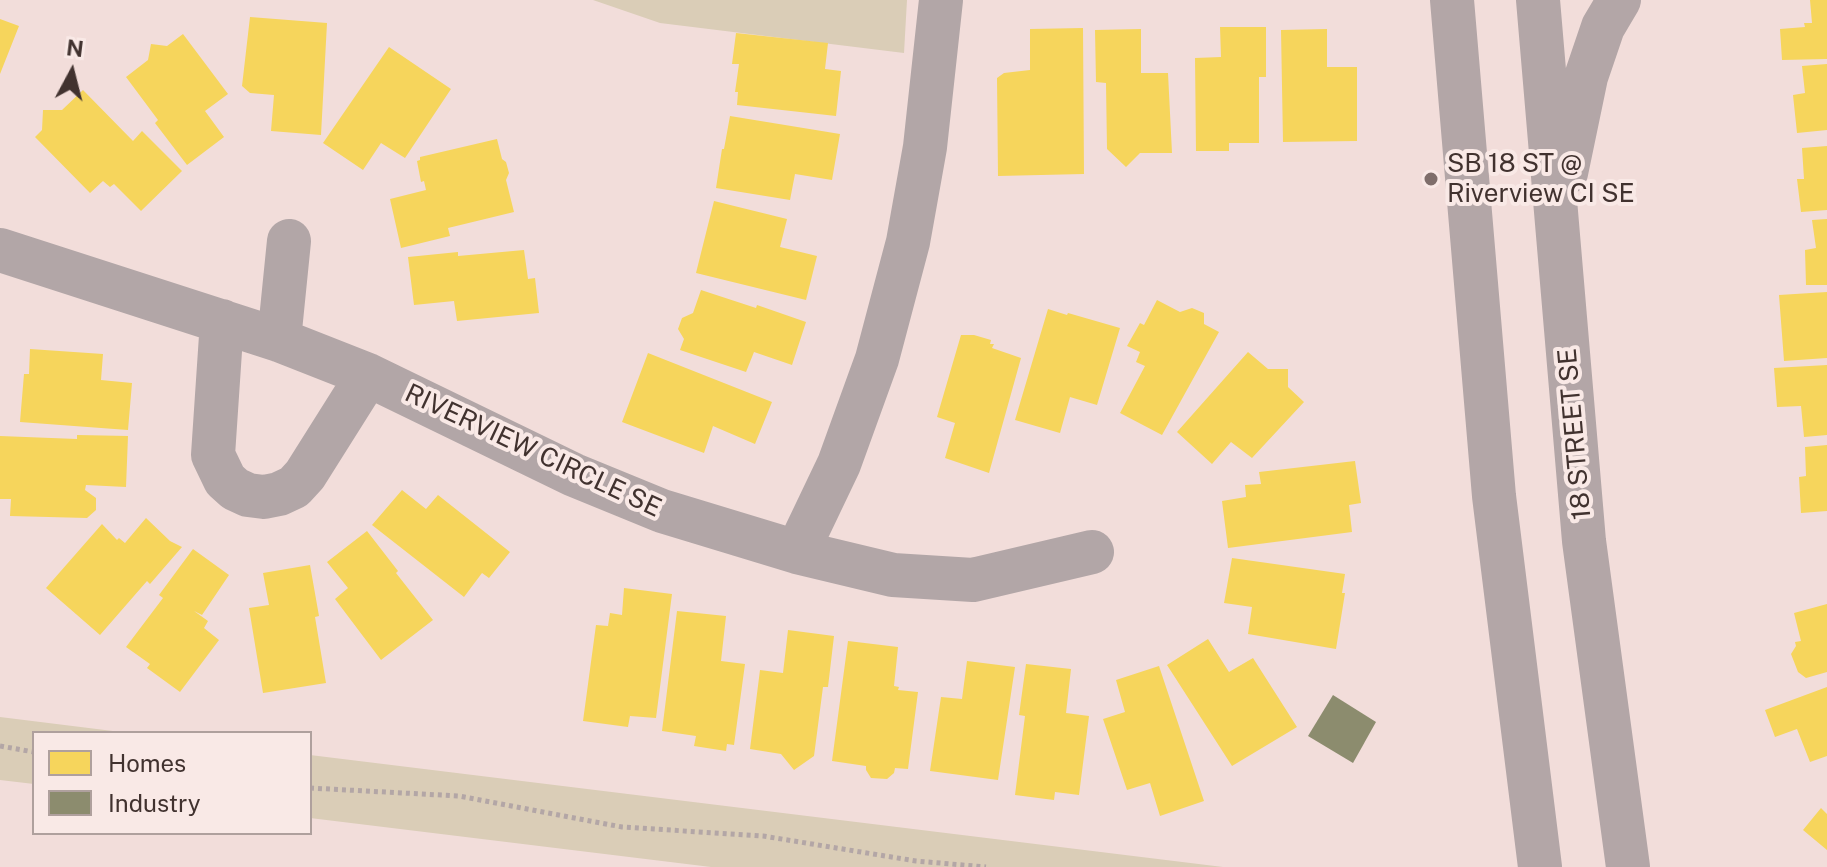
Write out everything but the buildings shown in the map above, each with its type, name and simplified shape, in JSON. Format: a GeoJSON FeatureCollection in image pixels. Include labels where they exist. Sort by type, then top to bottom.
{"type":"FeatureCollection","features":[{"type":"Feature","properties":{"kind":"main road"},"geometry":{"type":"LineString","coordinates":[[1452,0],[1494,496],[1540,867]]}},
{"type":"Feature","properties":{"kind":"main road","name":"18 STREET SE"},"geometry":{"type":"LineString","coordinates":[[1538,0],[1584,541],[1628,867]]}},
{"type":"Feature","properties":{"kind":"main road"},"geometry":{"type":"LineString","coordinates":[[1557,218],[1586,77],[1603,27],[1619,0]]}},
{"type":"Feature","properties":{"kind":"street"},"geometry":{"type":"LineString","coordinates":[[797,552],[839,464],[877,359],[908,242],[925,147],[941,0]]}},
{"type":"Feature","properties":{"kind":"street"},"geometry":{"type":"LineString","coordinates":[[279,340],[289,241]]}},
{"type":"Feature","properties":{"kind":"street","name":"RIVERVIEW CIRCLE SE"},"geometry":{"type":"LineString","coordinates":[[0,250],[279,340],[368,375],[574,475],[662,511],[797,552],[893,575],[973,580],[1092,552]]}},
{"type":"Feature","properties":{"kind":"street"},"geometry":{"type":"LineString","coordinates":[[222,321],[213,455],[225,480],[248,495],[264,497],[294,487],[305,475],[368,375]]}},
{"type":"Feature","properties":{"kind":"path"},"geometry":{"type":"LineString","coordinates":[[0,746],[32,752]]}},
{"type":"Feature","properties":{"kind":"path"},"geometry":{"type":"LineString","coordinates":[[312,788],[459,796],[622,827],[763,836],[916,861],[986,867]]}},
{"type":"Feature","properties":{"kind":"shaded area"},"geometry":{"type":"Polygon","coordinates":[[[593,0],[907,0],[904,53],[660,23],[593,0]]]}},
{"type":"Feature","properties":{"kind":"shaded area"},"geometry":{"type":"Polygon","coordinates":[[[0,717],[113,731],[32,731],[32,784],[0,780],[0,717]]]}},
{"type":"Feature","properties":{"kind":"shaded area"},"geometry":{"type":"Polygon","coordinates":[[[312,755],[1223,867],[711,867],[312,818],[312,755]]]}},
{"type":"Feature","properties":{"kind":"place","name":"SB 18 ST @ Riverview CI SE"},"geometry":{"type":"Point","coordinates":[1431,179]}}]}
